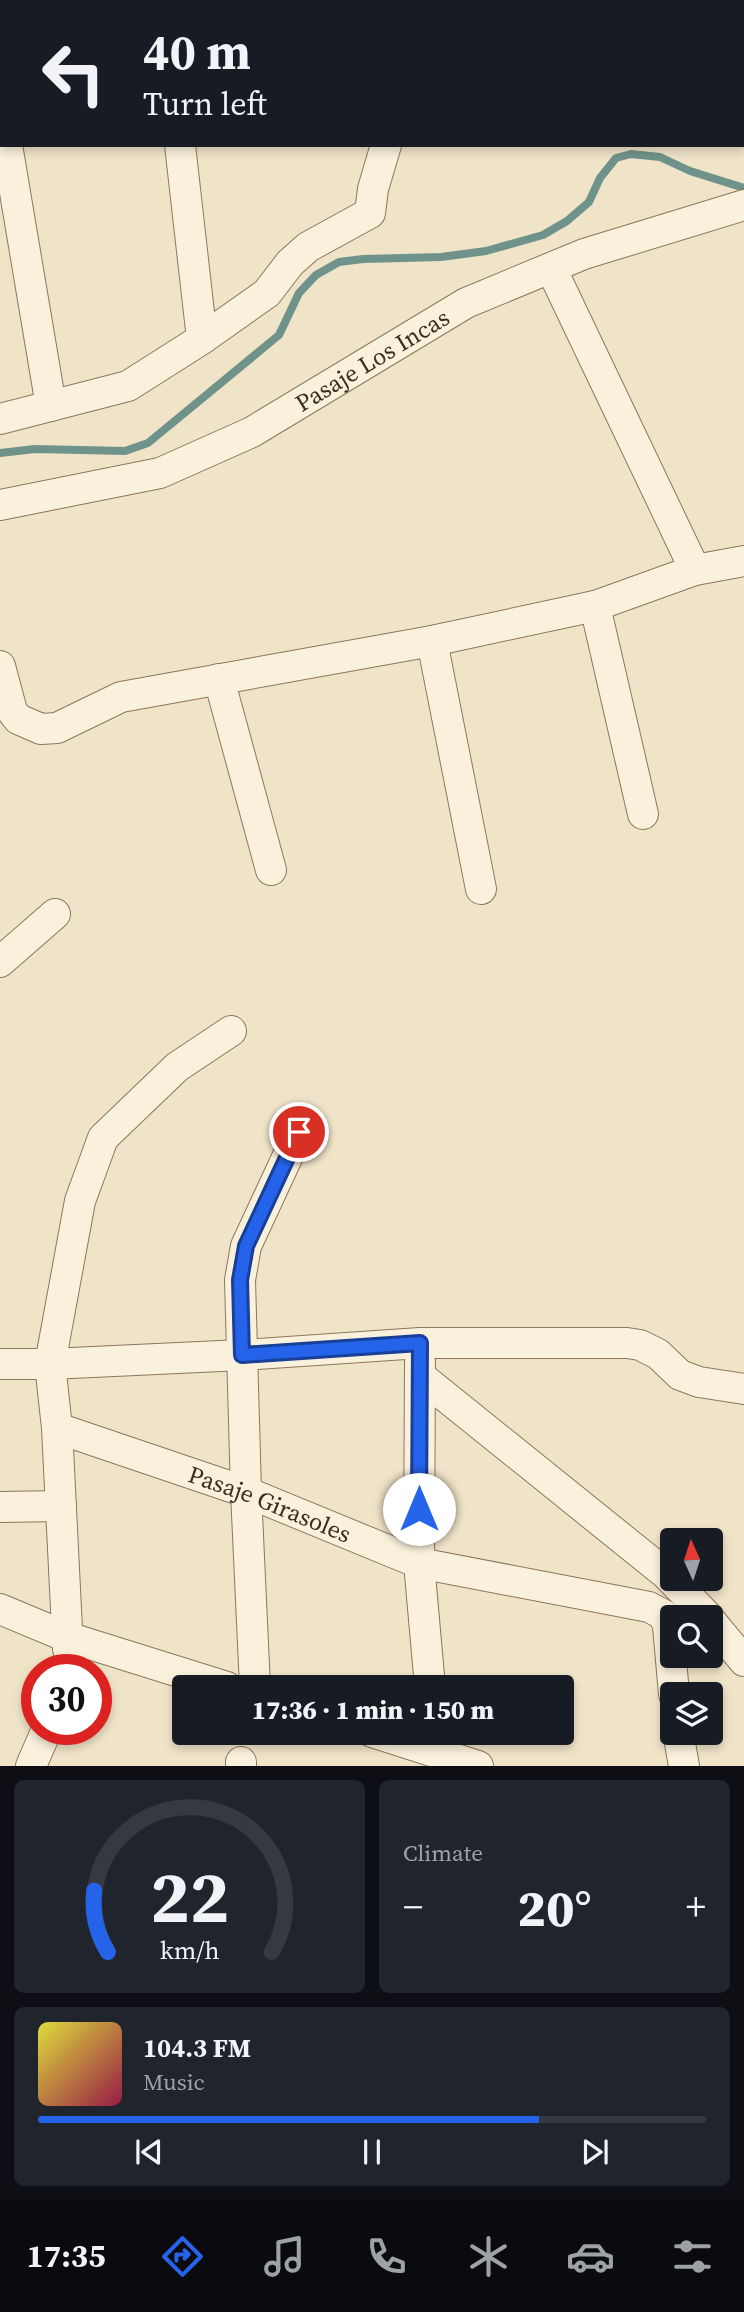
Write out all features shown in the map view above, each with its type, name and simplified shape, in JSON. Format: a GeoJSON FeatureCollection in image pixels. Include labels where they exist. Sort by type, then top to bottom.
{"type":"FeatureCollection","features":[{"type":"Feature","properties":{"kind":"street"},"geometry":{"type":"LineString","coordinates":[[6,147],[51,406]]}},
{"type":"Feature","properties":{"kind":"street"},"geometry":{"type":"LineString","coordinates":[[180,147],[202,339]]}},
{"type":"Feature","properties":{"kind":"street"},"geometry":{"type":"LineString","coordinates":[[0,419],[128,386],[202,339],[267,293],[290,263],[308,247],[370,213],[373,189],[385,147]]}},
{"type":"Feature","properties":{"kind":"street","name":"Pasaje Los Incas"},"geometry":{"type":"LineString","coordinates":[[0,505],[160,473],[252,432],[466,303],[584,254],[744,205]]}},
{"type":"Feature","properties":{"kind":"street"},"geometry":{"type":"LineString","coordinates":[[551,268],[695,570]]}},
{"type":"Feature","properties":{"kind":"street"},"geometry":{"type":"LineString","coordinates":[[0,666],[12,711],[18,719],[41,729],[57,728],[121,697],[432,641],[595,606],[695,570],[744,561]]}},
{"type":"Feature","properties":{"kind":"street"},"geometry":{"type":"LineString","coordinates":[[595,606],[643,814]]}},
{"type":"Feature","properties":{"kind":"street"},"geometry":{"type":"LineString","coordinates":[[432,641],[481,889]]}},
{"type":"Feature","properties":{"kind":"street"},"geometry":{"type":"LineString","coordinates":[[219,678],[271,870]]}},
{"type":"Feature","properties":{"kind":"street"},"geometry":{"type":"LineString","coordinates":[[0,962],[55,914]]}},
{"type":"Feature","properties":{"kind":"street"},"geometry":{"type":"LineString","coordinates":[[70,1654],[57,1428],[50,1364],[80,1201],[103,1138],[177,1067],[231,1031]]}},
{"type":"Feature","properties":{"kind":"street"},"geometry":{"type":"LineString","coordinates":[[254,1675],[240,1280],[246,1246],[299,1132]]}},
{"type":"Feature","properties":{"kind":"street"},"geometry":{"type":"LineString","coordinates":[[0,1364],[242,1355],[420,1343],[627,1343],[640,1345],[657,1354],[680,1375],[699,1382],[744,1390]]}},
{"type":"Feature","properties":{"kind":"street"},"geometry":{"type":"LineString","coordinates":[[420,1343],[419,1563],[429,1675]]}},
{"type":"Feature","properties":{"kind":"street"},"geometry":{"type":"LineString","coordinates":[[420,1376],[666,1574],[696,1605]]}},
{"type":"Feature","properties":{"kind":"street","name":"Pasaje Girasoles"},"geometry":{"type":"LineString","coordinates":[[57,1428],[246,1492],[419,1563],[649,1607],[664,1615],[668,1626],[673,1682]]}},
{"type":"Feature","properties":{"kind":"street"},"geometry":{"type":"LineString","coordinates":[[0,1507],[61,1506]]}},
{"type":"Feature","properties":{"kind":"street"},"geometry":{"type":"LineString","coordinates":[[0,1609],[67,1637],[189,1675]]}},
{"type":"Feature","properties":{"kind":"street"},"geometry":{"type":"LineString","coordinates":[[723,1635],[744,1661]]}},
{"type":"Feature","properties":{"kind":"street"},"geometry":{"type":"LineString","coordinates":[[31,1766],[40,1745]]}},
{"type":"Feature","properties":{"kind":"street"},"geometry":{"type":"LineString","coordinates":[[439,1745],[478,1766]]}},
{"type":"Feature","properties":{"kind":"street"},"geometry":{"type":"LineString","coordinates":[[680,1745],[684,1766]]}},
{"type":"Feature","properties":{"kind":"waterway"},"geometry":{"type":"LineString","coordinates":[[0,453],[35,449],[125,451],[148,443],[279,335],[299,293],[316,275],[339,262],[441,257],[486,251],[543,235],[567,221],[589,202],[600,178],[616,158],[631,154],[660,157],[690,171],[744,188]]}},
{"type":"Feature","properties":{"kind":"route"},"geometry":{"type":"LineString","coordinates":[[299,1132],[246,1246],[240,1280],[242,1355],[420,1343],[419,1509]]}}]}
